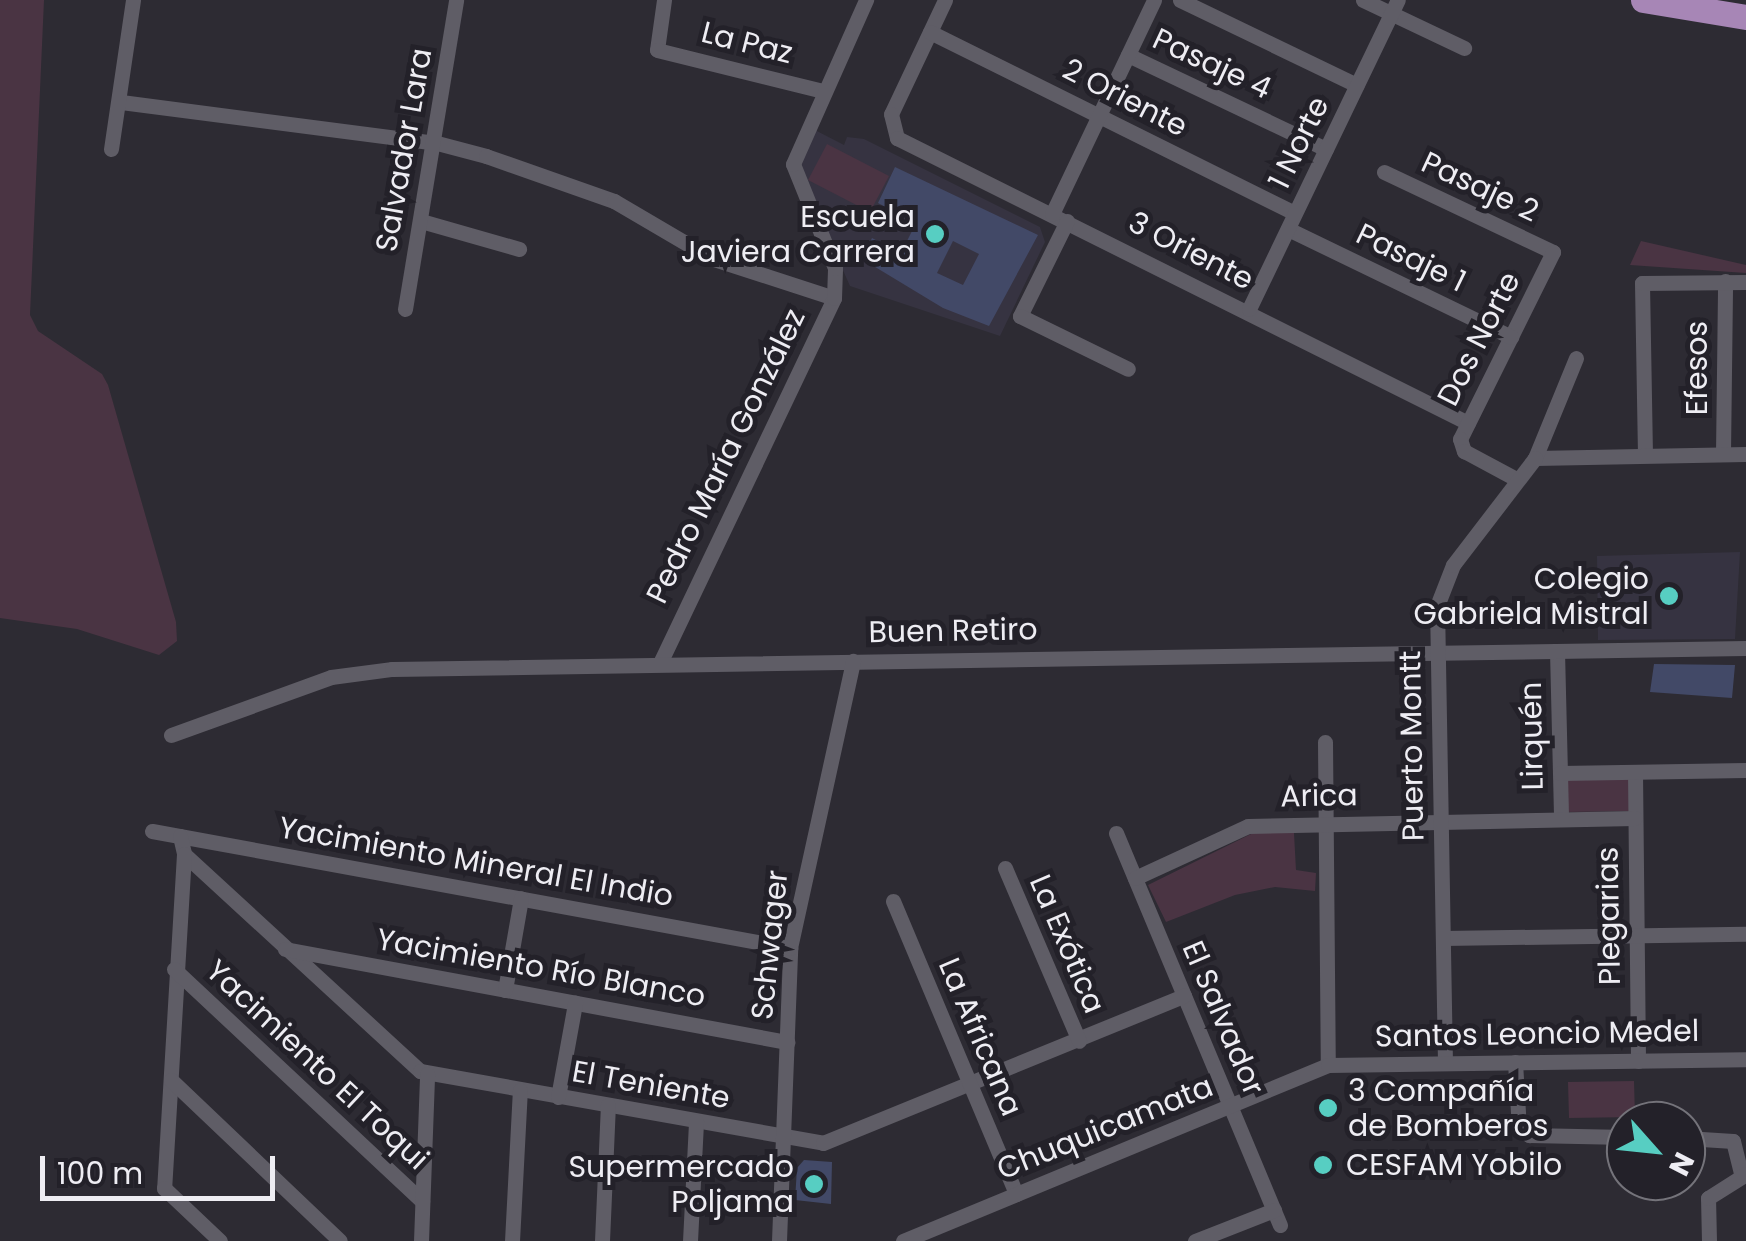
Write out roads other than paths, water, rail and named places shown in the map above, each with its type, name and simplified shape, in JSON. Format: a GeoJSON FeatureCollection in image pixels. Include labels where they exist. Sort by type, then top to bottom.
{"type":"FeatureCollection","features":[{"type":"Feature","properties":{"kind":"main road"},"geometry":{"type":"LineString","coordinates":[[1643,0],[1746,17]]}},
{"type":"Feature","properties":{"kind":"street"},"geometry":{"type":"LineString","coordinates":[[111,149],[121,102],[133,0]]}},
{"type":"Feature","properties":{"kind":"street","name":"Salvador Lara"},"geometry":{"type":"LineString","coordinates":[[404,309],[437,144],[456,0]]}},
{"type":"Feature","properties":{"kind":"street","name":"La Paz"},"geometry":{"type":"LineString","coordinates":[[664,0],[657,50],[823,91]]}},
{"type":"Feature","properties":{"kind":"street"},"geometry":{"type":"LineString","coordinates":[[834,298],[835,268],[793,164],[866,0]]}},
{"type":"Feature","properties":{"kind":"street"},"geometry":{"type":"LineString","coordinates":[[930,32],[945,0]]}},
{"type":"Feature","properties":{"kind":"street"},"geometry":{"type":"LineString","coordinates":[[1128,369],[1020,316],[1100,114],[1154,0]]}},
{"type":"Feature","properties":{"kind":"street"},"geometry":{"type":"LineString","coordinates":[[1180,0],[1357,84]]}},
{"type":"Feature","properties":{"kind":"street"},"geometry":{"type":"LineString","coordinates":[[1363,0],[1395,7],[1464,48]]}},
{"type":"Feature","properties":{"kind":"street","name":"1 Norte"},"geometry":{"type":"LineString","coordinates":[[1249,309],[1395,7]]}},
{"type":"Feature","properties":{"kind":"street","name":"2 Oriente"},"geometry":{"type":"LineString","coordinates":[[930,32],[1296,213]]}},
{"type":"Feature","properties":{"kind":"street","name":"3 Oriente"},"geometry":{"type":"LineString","coordinates":[[930,32],[891,114],[890,128],[902,141],[1249,309],[1263,323],[1468,423]]}},
{"type":"Feature","properties":{"kind":"street","name":"Pasaje 4"},"geometry":{"type":"LineString","coordinates":[[1128,55],[1326,149]]}},
{"type":"Feature","properties":{"kind":"street","name":"Pedro María González"},"geometry":{"type":"LineString","coordinates":[[121,102],[437,144],[580,187],[699,253],[834,298],[660,663]]}},
{"type":"Feature","properties":{"kind":"street","name":"Pasaje 2"},"geometry":{"type":"LineString","coordinates":[[1384,172],[1554,252]]}},
{"type":"Feature","properties":{"kind":"street"},"geometry":{"type":"LineString","coordinates":[[421,221],[519,248]]}},
{"type":"Feature","properties":{"kind":"street","name":"Pasaje 1"},"geometry":{"type":"LineString","coordinates":[[1288,230],[1511,337]]}},
{"type":"Feature","properties":{"kind":"street","name":"Dos Norte"},"geometry":{"type":"LineString","coordinates":[[1516,478],[1464,451],[1468,423],[1554,252]]}},
{"type":"Feature","properties":{"kind":"street"},"geometry":{"type":"LineString","coordinates":[[1645,455],[1642,282],[1746,282]]}},
{"type":"Feature","properties":{"kind":"street","name":"Efesos"},"geometry":{"type":"LineString","coordinates":[[1723,454],[1725,282]]}},
{"type":"Feature","properties":{"kind":"street"},"geometry":{"type":"LineString","coordinates":[[1576,358],[1535,458],[1746,454]]}},
{"type":"Feature","properties":{"kind":"street","name":"Puerto Montt"},"geometry":{"type":"LineString","coordinates":[[1445,1063],[1437,606],[1447,576],[1516,478],[1535,458]]}},
{"type":"Feature","properties":{"kind":"street","name":"Buen Retiro"},"geometry":{"type":"LineString","coordinates":[[172,734],[350,673],[660,663],[1746,648]]}},
{"type":"Feature","properties":{"kind":"street","name":"Lirquén"},"geometry":{"type":"LineString","coordinates":[[1557,651],[1561,820]]}},
{"type":"Feature","properties":{"kind":"street","name":"Schwager"},"geometry":{"type":"LineString","coordinates":[[779,1241],[790,948],[853,660]]}},
{"type":"Feature","properties":{"kind":"street"},"geometry":{"type":"LineString","coordinates":[[1325,742],[1328,1065]]}},
{"type":"Feature","properties":{"kind":"street"},"geometry":{"type":"LineString","coordinates":[[1560,773],[1746,770]]}},
{"type":"Feature","properties":{"kind":"street","name":"Plegarias"},"geometry":{"type":"LineString","coordinates":[[1635,772],[1638,1060]]}},
{"type":"Feature","properties":{"kind":"street","name":"Arica"},"geometry":{"type":"LineString","coordinates":[[1135,878],[1248,826],[1635,818]]}},
{"type":"Feature","properties":{"kind":"street","name":"Yacimiento Mineral El Indio"},"geometry":{"type":"LineString","coordinates":[[152,830],[790,948]]}},
{"type":"Feature","properties":{"kind":"street","name":"El Salvador"},"geometry":{"type":"LineString","coordinates":[[1116,833],[1277,1217],[1195,1241]]}},
{"type":"Feature","properties":{"kind":"street"},"geometry":{"type":"LineString","coordinates":[[180,836],[184,854],[174,970],[164,1188],[220,1241]]}},
{"type":"Feature","properties":{"kind":"street"},"geometry":{"type":"LineString","coordinates":[[184,854],[427,1074],[421,1241]]}},
{"type":"Feature","properties":{"kind":"street","name":"La Exótica"},"geometry":{"type":"LineString","coordinates":[[1005,868],[1079,1041]]}},
{"type":"Feature","properties":{"kind":"street"},"geometry":{"type":"LineString","coordinates":[[505,990],[521,898]]}},
{"type":"Feature","properties":{"kind":"street","name":"La Africana"},"geometry":{"type":"LineString","coordinates":[[893,901],[1016,1194]]}},
{"type":"Feature","properties":{"kind":"street"},"geometry":{"type":"LineString","coordinates":[[1444,938],[1746,934]]}},
{"type":"Feature","properties":{"kind":"street","name":"Yacimiento Río Blanco"},"geometry":{"type":"LineString","coordinates":[[285,949],[787,1042]]}},
{"type":"Feature","properties":{"kind":"street","name":"Yacimiento El Toqui"},"geometry":{"type":"LineString","coordinates":[[174,970],[422,1202]]}},
{"type":"Feature","properties":{"kind":"street","name":"El Teniente"},"geometry":{"type":"LineString","coordinates":[[427,1074],[832,1143],[1184,996]]}},
{"type":"Feature","properties":{"kind":"street"},"geometry":{"type":"LineString","coordinates":[[558,1097],[575,1003]]}},
{"type":"Feature","properties":{"kind":"street","name":"Santos Leoncio Medel"},"geometry":{"type":"LineString","coordinates":[[1328,1065],[1746,1059]]}},
{"type":"Feature","properties":{"kind":"street"},"geometry":{"type":"LineString","coordinates":[[1515,1062],[1519,1129],[1529,1135],[1606,1137]]}},
{"type":"Feature","properties":{"kind":"street","name":"Chuquicamata"},"geometry":{"type":"LineString","coordinates":[[903,1241],[1328,1065]]}},
{"type":"Feature","properties":{"kind":"street"},"geometry":{"type":"LineString","coordinates":[[170,1080],[340,1241]]}},
{"type":"Feature","properties":{"kind":"street"},"geometry":{"type":"LineString","coordinates":[[512,1241],[520,1090]]}},
{"type":"Feature","properties":{"kind":"street"},"geometry":{"type":"LineString","coordinates":[[602,1241],[608,1106]]}},
{"type":"Feature","properties":{"kind":"street"},"geometry":{"type":"LineString","coordinates":[[690,1241],[696,1121]]}},
{"type":"Feature","properties":{"kind":"street"},"geometry":{"type":"LineString","coordinates":[[1706,1139],[1733,1140],[1744,1175],[1710,1194],[1709,1241]]}},
{"type":"Feature","properties":{"kind":"place","name":"Escuela Javiera Carrera"},"geometry":{"type":"Point","coordinates":[935,234]}},
{"type":"Feature","properties":{"kind":"place","name":"Colegio Gabriela Mistral"},"geometry":{"type":"Point","coordinates":[1669,596]}},
{"type":"Feature","properties":{"kind":"place","name":"3 Compañía de Bomberos"},"geometry":{"type":"Point","coordinates":[1328,1108]}},
{"type":"Feature","properties":{"kind":"place","name":"CESFAM Yobilo"},"geometry":{"type":"Point","coordinates":[1323,1165]}},
{"type":"Feature","properties":{"kind":"place","name":"Supermercado Poljama"},"geometry":{"type":"Point","coordinates":[814,1184]}}]}
